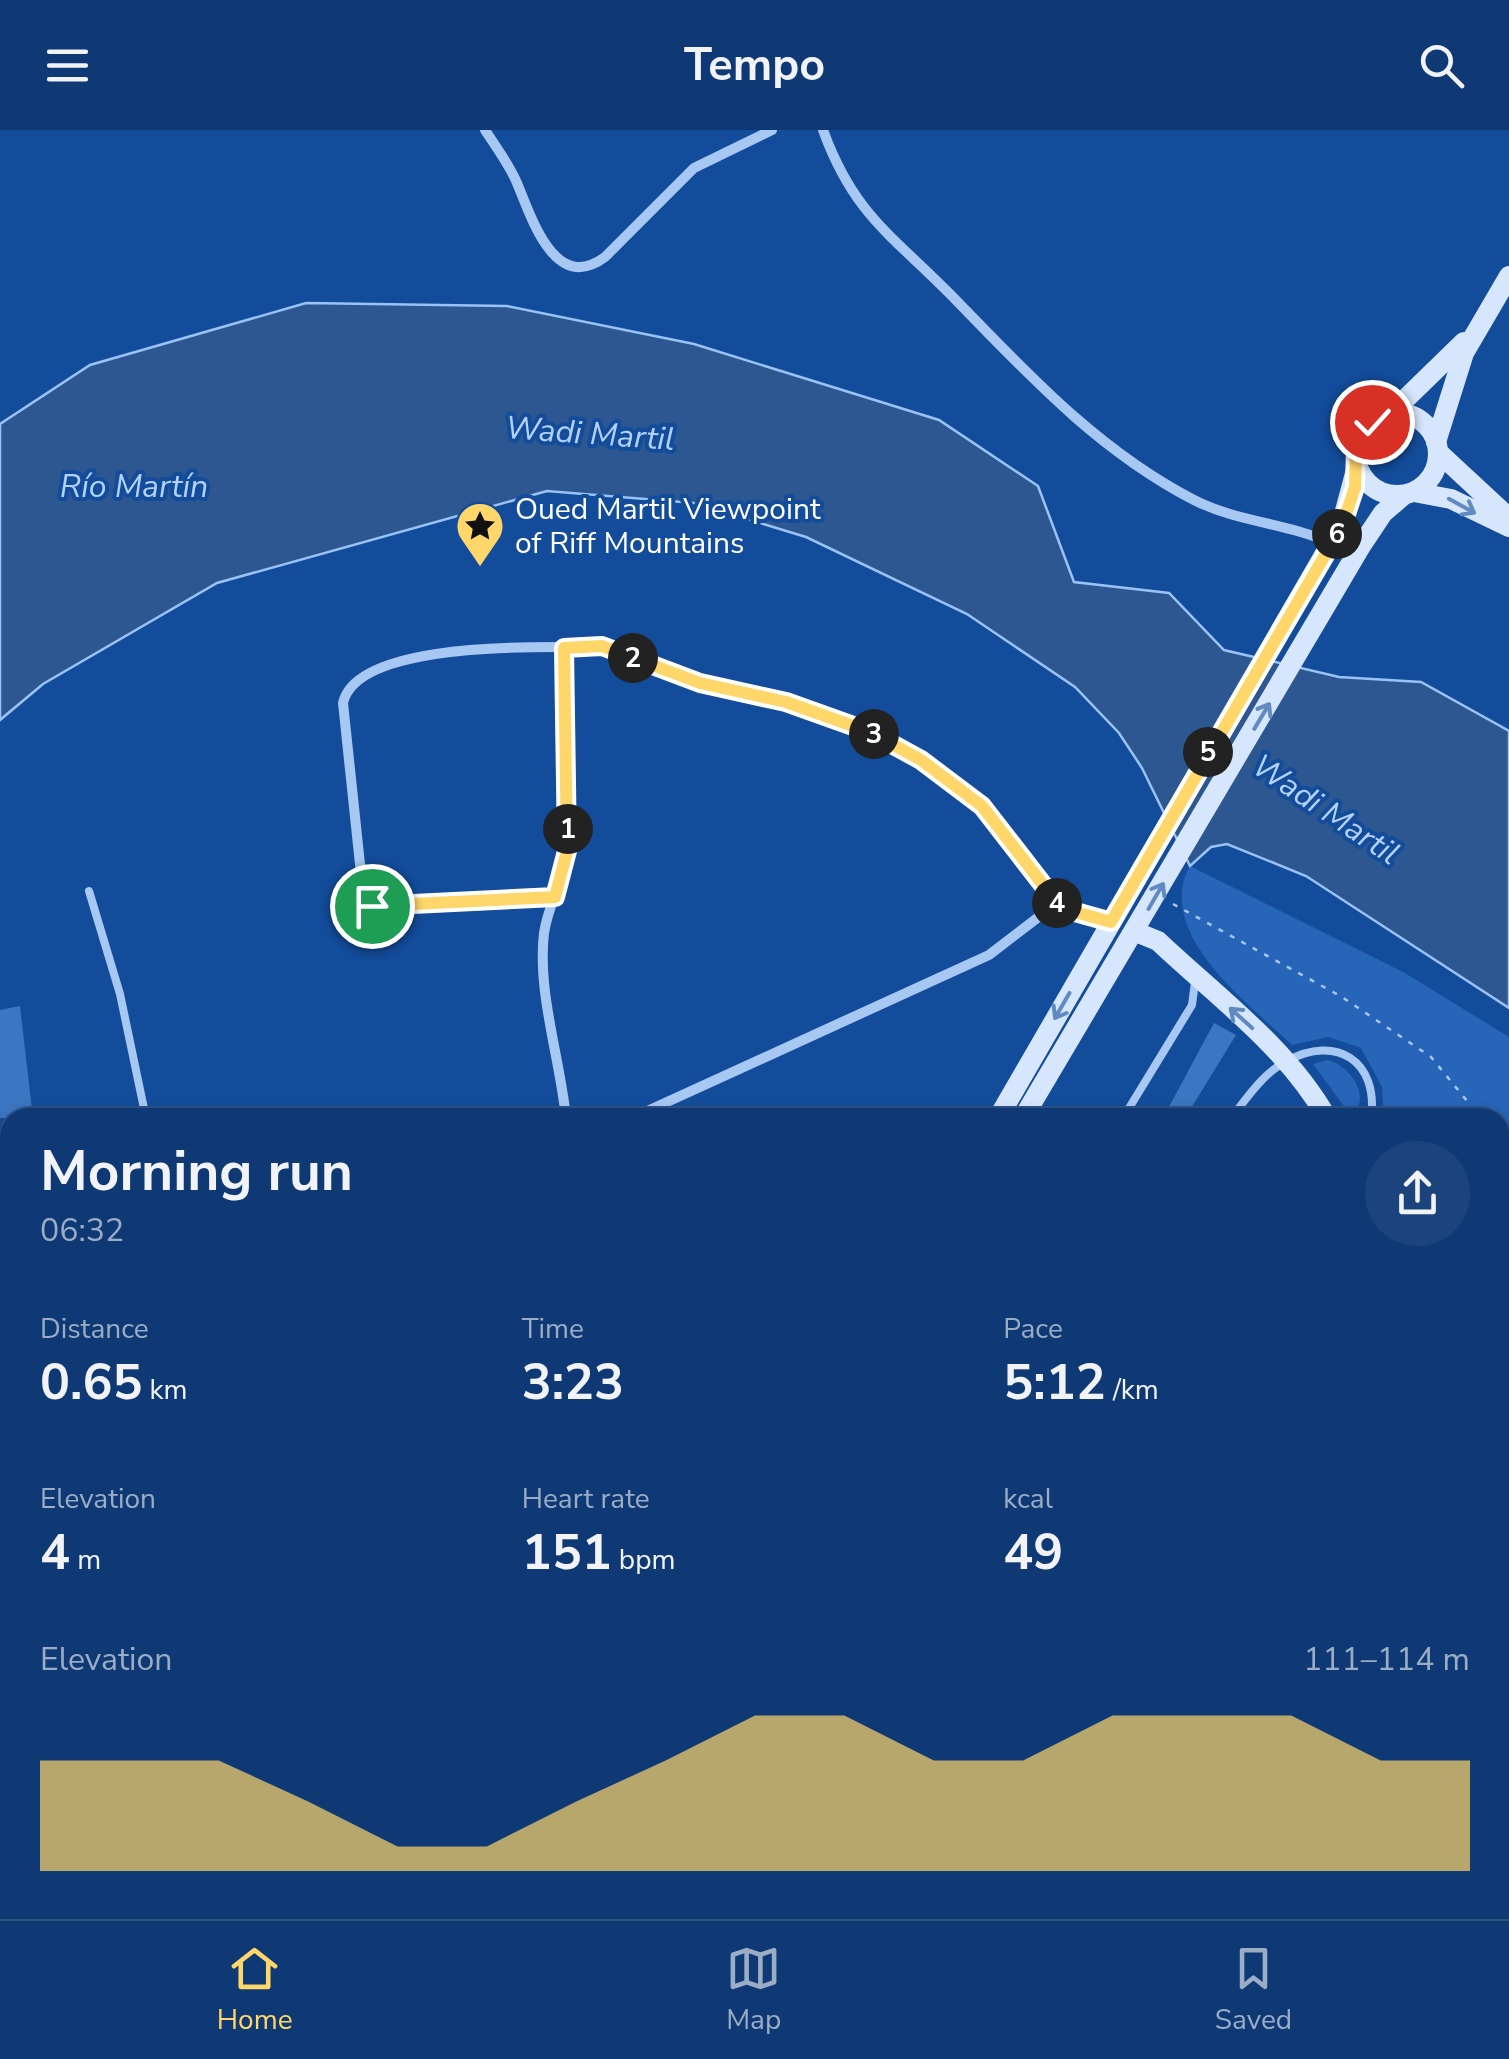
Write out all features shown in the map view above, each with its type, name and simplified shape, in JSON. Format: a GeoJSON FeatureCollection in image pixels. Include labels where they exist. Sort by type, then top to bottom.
{"type":"FeatureCollection","features":[{"type":"Feature","properties":{"kind":"street"},"geometry":{"type":"LineString","coordinates":[[485,130],[512,172],[534,230],[562,262],[574,269],[594,265],[605,257],[694,168],[772,130]]}},
{"type":"Feature","properties":{"kind":"street"},"geometry":{"type":"LineString","coordinates":[[823,130],[844,182],[870,219],[1084,426],[1197,502],[1331,543]]}},
{"type":"Feature","properties":{"kind":"street"},"geometry":{"type":"LineString","coordinates":[[1029,1108],[1374,524],[1434,471],[1452,382],[1478,325],[1509,276]]}},
{"type":"Feature","properties":{"kind":"street"},"geometry":{"type":"LineString","coordinates":[[1004,1108],[1331,543],[1350,506],[1358,466],[1356,447],[1364,429],[1390,414],[1478,325]]}},
{"type":"Feature","properties":{"kind":"street"},"geometry":{"type":"LineString","coordinates":[[1390,414],[1418,419],[1437,447],[1509,518]]}},
{"type":"Feature","properties":{"kind":"street"},"geometry":{"type":"LineString","coordinates":[[1358,466],[1376,490],[1451,499],[1509,527]]}},
{"type":"Feature","properties":{"kind":"street"},"geometry":{"type":"LineString","coordinates":[[555,897],[364,902],[343,703],[348,688],[360,679],[428,656],[496,647],[602,646],[700,683],[814,710],[896,746],[946,777],[994,818],[1061,908]]}},
{"type":"Feature","properties":{"kind":"street"},"geometry":{"type":"LineString","coordinates":[[564,648],[567,851],[544,950],[565,1108]]}},
{"type":"Feature","properties":{"kind":"street"},"geometry":{"type":"LineString","coordinates":[[654,1108],[988,955],[1049,909],[1061,908],[1111,922]]}},
{"type":"Feature","properties":{"kind":"street"},"geometry":{"type":"LineString","coordinates":[[1136,932],[1158,941],[1286,1061],[1310,1087],[1322,1108]]}},
{"type":"Feature","properties":{"kind":"lane"},"geometry":{"type":"LineString","coordinates":[[89,891],[120,994],[144,1108]]}},
{"type":"Feature","properties":{"kind":"lane"},"geometry":{"type":"LineString","coordinates":[[1129,1108],[1192,1004],[1196,984],[1190,972]]}},
{"type":"Feature","properties":{"kind":"lane"},"geometry":{"type":"LineString","coordinates":[[1238,1108],[1259,1083],[1286,1061],[1320,1048],[1348,1053],[1366,1073],[1370,1108]]}},
{"type":"Feature","properties":{"kind":"path"},"geometry":{"type":"LineString","coordinates":[[1158,894],[1342,997],[1431,1057],[1472,1108]]}},
{"type":"Feature","properties":{"kind":"shaded area"},"geometry":{"type":"Polygon","coordinates":[[[1190,866],[1405,973],[1509,1037],[1509,1108],[1383,1108],[1382,1087],[1361,1048],[1328,1037],[1292,1045],[1231,988],[1195,941],[1184,916],[1182,891],[1190,866]]]}},
{"type":"Feature","properties":{"kind":"shaded area"},"geometry":{"type":"Polygon","coordinates":[[[1327,1060],[1343,1068],[1356,1082],[1358,1108],[1345,1108],[1313,1064],[1327,1060]]]}},
{"type":"Feature","properties":{"kind":"water","name":"Río Martín"},"geometry":{"type":"Polygon","coordinates":[[[306,303],[507,306],[694,344],[939,420],[1038,486],[1074,582],[1169,593],[1224,650],[1339,677],[1421,682],[1509,731],[1509,1008],[1306,876],[1227,844],[1211,847],[1190,866],[1142,768],[1119,733],[1075,687],[967,614],[806,537],[694,503],[547,491],[217,583],[43,684],[0,720],[0,424],[90,365],[306,303]]]}},
{"type":"Feature","properties":{"kind":"building"},"geometry":{"type":"Polygon","coordinates":[[[20,1006],[32,1108],[0,1108],[0,1010],[20,1006]]]}},
{"type":"Feature","properties":{"kind":"building"},"geometry":{"type":"Polygon","coordinates":[[[1214,1023],[1236,1035],[1191,1108],[1168,1108],[1214,1023]]]}},
{"type":"Feature","properties":{"kind":"place","name":"Oued Martil Viewpoint of Riff Mountains"},"geometry":{"type":"Point","coordinates":[480,568]}},
{"type":"Feature","properties":{"kind":"route"},"geometry":{"type":"LineString","coordinates":[[372,906],[555,897],[567,851],[569,768],[564,648],[582,644],[602,646],[700,683],[814,710],[870,732],[921,760],[982,806],[1061,908],[1091,913],[1111,922],[1342,526],[1355,487],[1356,447],[1372,422]]}},
{"type":"Feature","properties":{"kind":"water label","name":"Wadi Martil"},"geometry":{"type":"Point","coordinates":[590,433]}},
{"type":"Feature","properties":{"kind":"water label","name":"Wadi Martil"},"geometry":{"type":"Point","coordinates":[1326,809]}}]}
